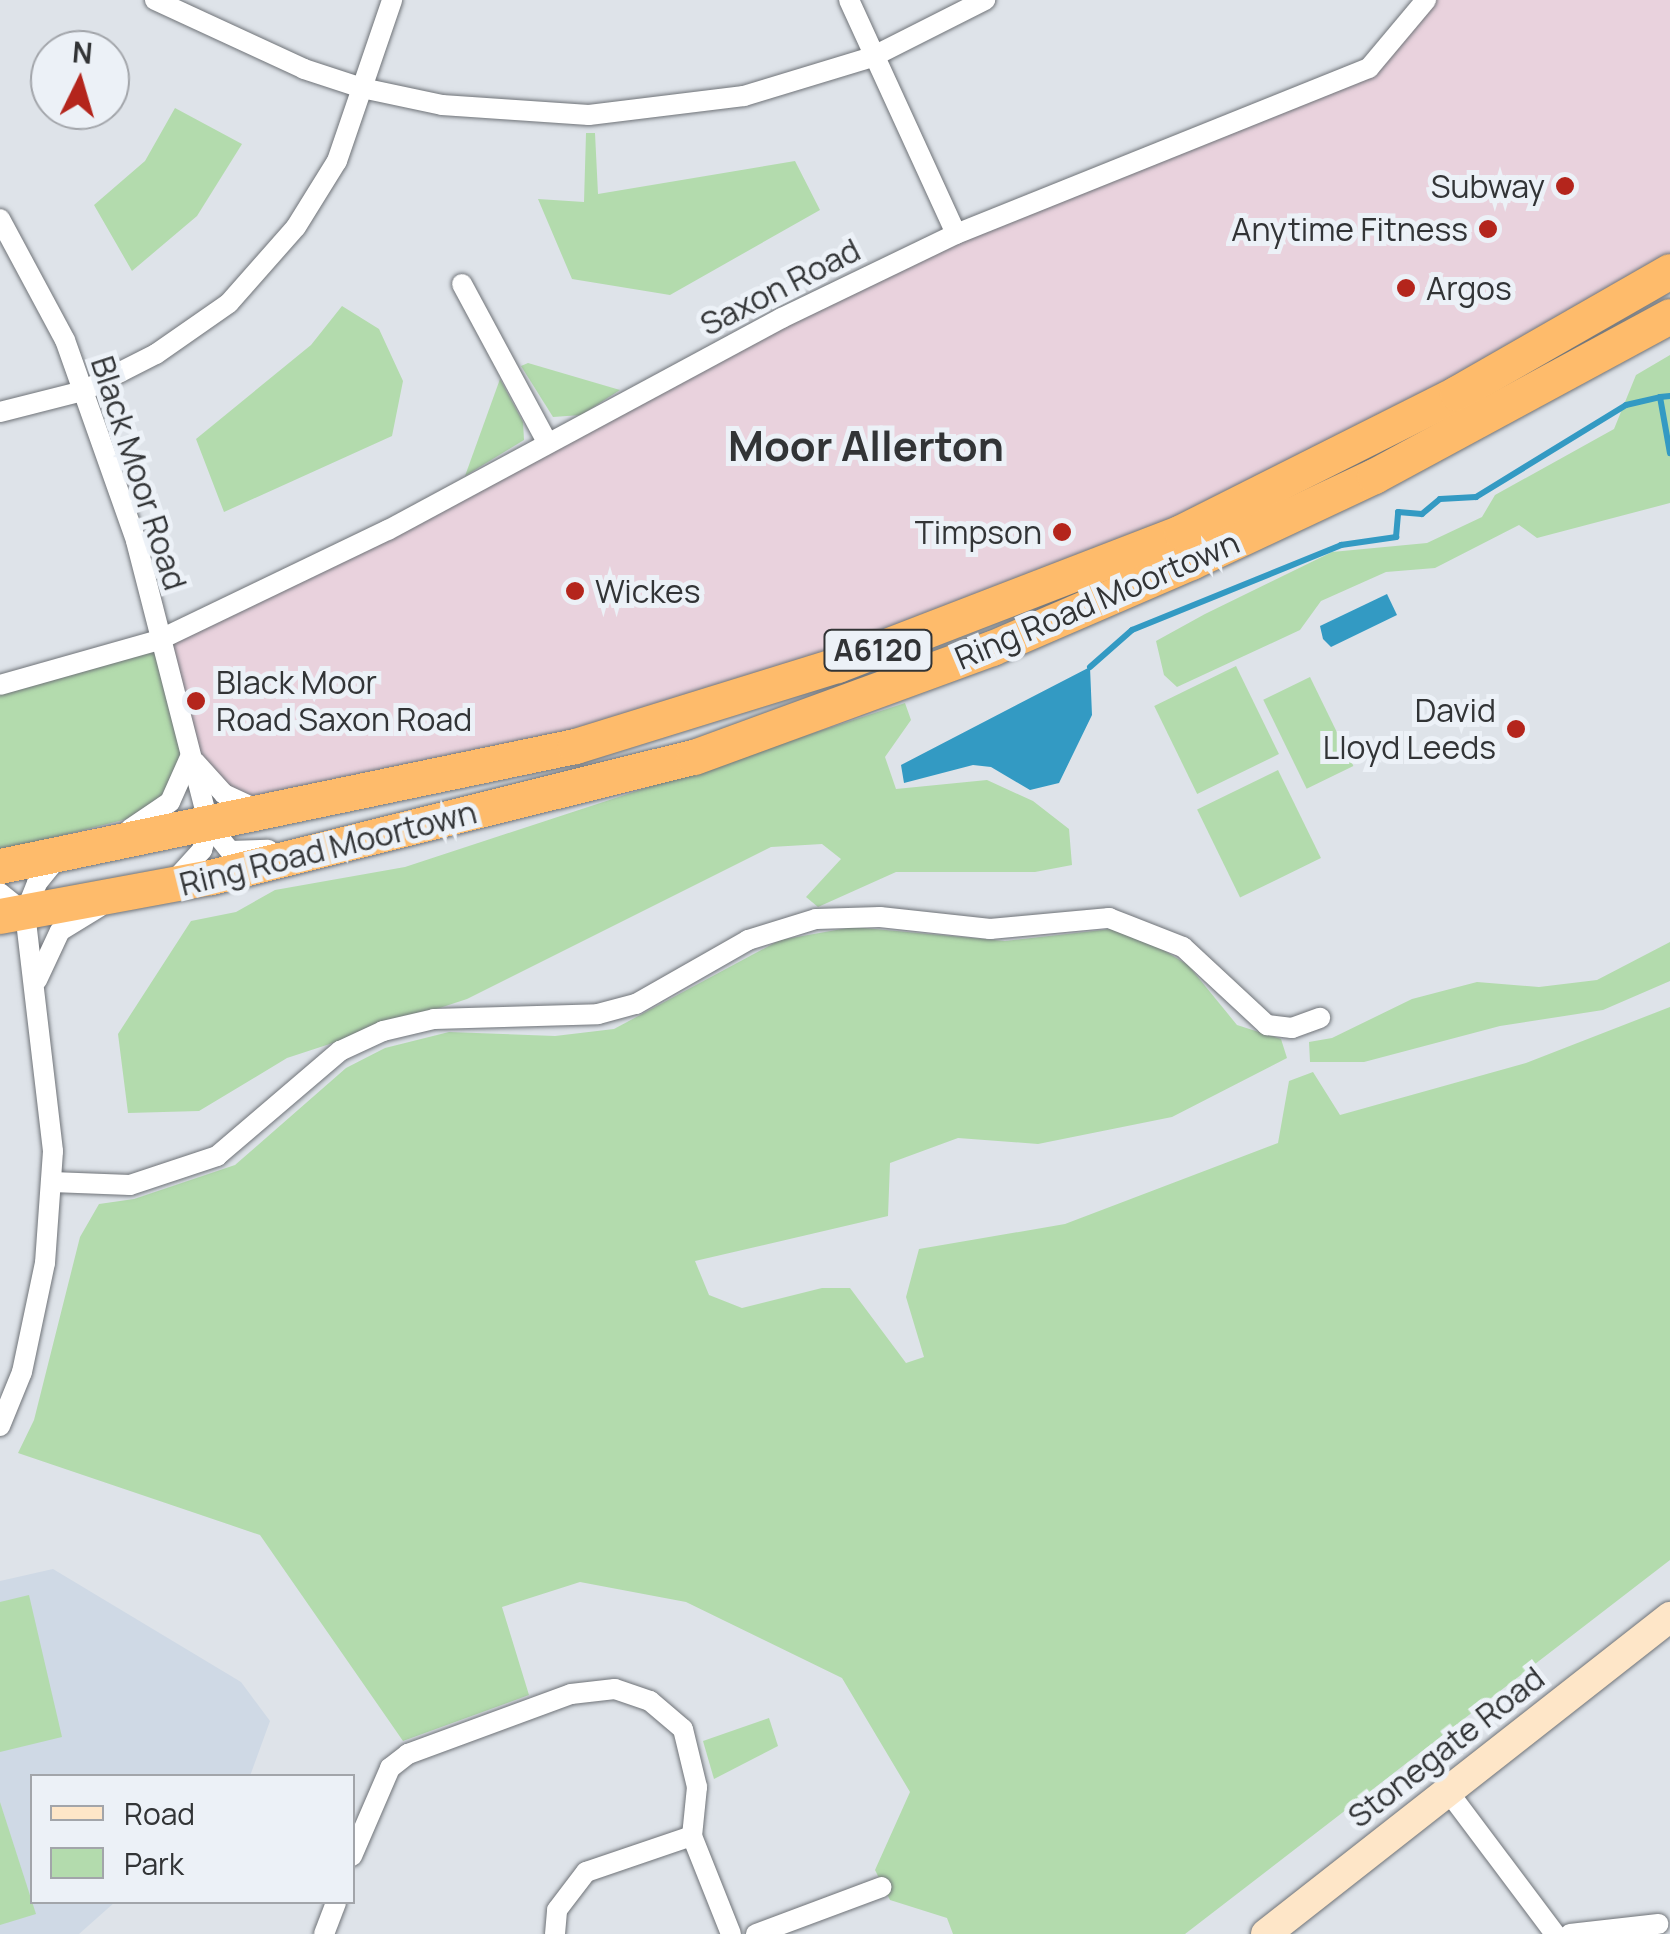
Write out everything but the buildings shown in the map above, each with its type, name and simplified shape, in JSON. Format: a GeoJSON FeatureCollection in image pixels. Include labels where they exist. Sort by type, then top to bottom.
{"type":"FeatureCollection","features":[{"type":"Feature","properties":{"kind":"highway","name":"Ring Road Moortown"},"geometry":{"type":"LineString","coordinates":[[79,848],[266,814],[575,746],[990,610],[1197,524],[1457,394],[1670,271]]}},
{"type":"Feature","properties":{"kind":"highway","name":"Ring Road Moortown"},"geometry":{"type":"LineString","coordinates":[[8,907],[113,898],[169,886],[694,757],[992,648],[1374,476],[1670,316]]}},
{"type":"Feature","properties":{"kind":"highway","name":"A6120"},"geometry":{"type":"LineString","coordinates":[[0,866],[79,848]]}},
{"type":"Feature","properties":{"kind":"main road","name":"Stonegate Road"},"geometry":{"type":"LineString","coordinates":[[1266,1934],[1670,1617]]}},
{"type":"Feature","properties":{"kind":"street"},"geometry":{"type":"LineString","coordinates":[[155,0],[304,69],[362,88],[442,104],[590,115],[744,96],[872,57],[985,0]]}},
{"type":"Feature","properties":{"kind":"street"},"geometry":{"type":"LineString","coordinates":[[0,412],[83,391],[156,354],[229,302],[296,227],[337,161],[392,0]]}},
{"type":"Feature","properties":{"kind":"street"},"geometry":{"type":"LineString","coordinates":[[849,0],[956,234]]}},
{"type":"Feature","properties":{"kind":"street","name":"Saxon Road"},"geometry":{"type":"LineString","coordinates":[[0,685],[159,640],[388,530],[547,442],[956,234],[1369,68],[1426,0]]}},
{"type":"Feature","properties":{"kind":"street","name":"Black Moor Road"},"geometry":{"type":"LineString","coordinates":[[0,219],[64,340],[136,541],[209,825]]}},
{"type":"Feature","properties":{"kind":"street"},"geometry":{"type":"LineString","coordinates":[[462,284],[547,442]]}},
{"type":"Feature","properties":{"kind":"street"},"geometry":{"type":"LineString","coordinates":[[0,1426],[22,1372],[41,1282],[52,1182],[35,992],[8,907],[48,866],[170,802],[190,756]]}},
{"type":"Feature","properties":{"kind":"street","name":"Black Moor Road"},"geometry":{"type":"LineString","coordinates":[[190,756],[224,794],[266,814]]}},
{"type":"Feature","properties":{"kind":"street"},"geometry":{"type":"LineString","coordinates":[[209,825],[230,851],[325,848]]}},
{"type":"Feature","properties":{"kind":"street"},"geometry":{"type":"LineString","coordinates":[[169,886],[202,850],[209,825]]}},
{"type":"Feature","properties":{"kind":"street"},"geometry":{"type":"LineString","coordinates":[[35,992],[40,962],[60,931],[113,898]]}},
{"type":"Feature","properties":{"kind":"street"},"geometry":{"type":"LineString","coordinates":[[52,1182],[130,1184],[216,1156],[340,1051],[383,1031],[434,1018],[598,1014],[636,1004],[748,940],[816,919],[880,916],[990,929],[1108,918],[1183,947],[1266,1025],[1292,1028],[1320,1018]]}},
{"type":"Feature","properties":{"kind":"street"},"geometry":{"type":"LineString","coordinates":[[355,1849],[382,1783],[408,1754],[571,1694],[615,1689],[650,1702],[683,1729],[697,1787],[692,1836],[732,1934]]}},
{"type":"Feature","properties":{"kind":"street"},"geometry":{"type":"LineString","coordinates":[[1447,1790],[1556,1934]]}},
{"type":"Feature","properties":{"kind":"street"},"geometry":{"type":"LineString","coordinates":[[554,1934],[557,1910],[586,1872],[692,1836]]}},
{"type":"Feature","properties":{"kind":"street"},"geometry":{"type":"LineString","coordinates":[[756,1934],[882,1887]]}},
{"type":"Feature","properties":{"kind":"street"},"geometry":{"type":"LineString","coordinates":[[324,1934],[335,1904]]}},
{"type":"Feature","properties":{"kind":"street"},"geometry":{"type":"LineString","coordinates":[[1570,1934],[1658,1924]]}},
{"type":"Feature","properties":{"kind":"shaded area"},"geometry":{"type":"Polygon","coordinates":[[[1426,0],[1670,0],[1670,271],[1457,393],[837,665],[209,825],[159,640],[782,318],[1369,68],[1426,0]]]}},
{"type":"Feature","properties":{"kind":"shaded area"},"geometry":{"type":"Polygon","coordinates":[[[53,1569],[241,1682],[270,1721],[251,1774],[30,1774],[30,1904],[113,1904],[79,1934],[0,1934],[0,1581],[53,1569]]]}},
{"type":"Feature","properties":{"kind":"green space"},"geometry":{"type":"Polygon","coordinates":[[[175,108],[242,144],[197,216],[132,271],[94,205],[145,161],[175,108]]]}},
{"type":"Feature","properties":{"kind":"green space"},"geometry":{"type":"Polygon","coordinates":[[[586,133],[595,133],[598,194],[795,161],[820,210],[670,295],[572,279],[538,199],[584,202],[586,133]]]}},
{"type":"Feature","properties":{"kind":"green space"},"geometry":{"type":"Polygon","coordinates":[[[342,306],[379,329],[403,381],[392,436],[224,512],[196,439],[311,345],[342,306]]]}},
{"type":"Feature","properties":{"kind":"green space"},"geometry":{"type":"Polygon","coordinates":[[[1670,355],[1670,503],[1537,538],[1519,525],[1435,568],[1386,572],[1321,601],[1300,630],[1177,687],[1164,675],[1156,641],[1205,614],[1332,552],[1427,543],[1482,517],[1495,495],[1614,429],[1636,375],[1670,355]]]}},
{"type":"Feature","properties":{"kind":"green space"},"geometry":{"type":"Polygon","coordinates":[[[528,363],[620,390],[581,415],[553,417],[521,366],[528,363]]]}},
{"type":"Feature","properties":{"kind":"green space"},"geometry":{"type":"Polygon","coordinates":[[[500,379],[523,422],[524,440],[465,476],[500,379]]]}},
{"type":"Feature","properties":{"kind":"green space"},"geometry":{"type":"Polygon","coordinates":[[[159,640],[190,757],[166,792],[135,817],[0,851],[0,685],[159,640]]]}},
{"type":"Feature","properties":{"kind":"green space"},"geometry":{"type":"Polygon","coordinates":[[[1236,666],[1279,754],[1197,794],[1154,706],[1236,666]]]}},
{"type":"Feature","properties":{"kind":"green space"},"geometry":{"type":"Polygon","coordinates":[[[1310,677],[1353,766],[1307,789],[1263,700],[1310,677]]]}},
{"type":"Feature","properties":{"kind":"green space"},"geometry":{"type":"Polygon","coordinates":[[[905,703],[911,720],[885,757],[896,789],[987,780],[1033,801],[1069,829],[1072,865],[1035,872],[896,872],[818,907],[806,897],[841,859],[822,844],[771,847],[467,999],[287,1058],[199,1111],[128,1113],[118,1034],[191,921],[236,912],[275,890],[405,867],[905,703]]]}},
{"type":"Feature","properties":{"kind":"green space"},"geometry":{"type":"Polygon","coordinates":[[[1278,770],[1321,858],[1240,898],[1197,809],[1278,770]]]}},
{"type":"Feature","properties":{"kind":"green space"},"geometry":{"type":"Polygon","coordinates":[[[853,927],[1005,941],[1111,929],[1137,934],[1188,965],[1237,1025],[1281,1039],[1287,1058],[1172,1117],[1038,1144],[958,1138],[890,1163],[888,1216],[695,1261],[709,1295],[742,1308],[822,1288],[850,1288],[906,1363],[924,1357],[906,1297],[919,1249],[1065,1224],[1278,1143],[1289,1081],[1313,1072],[1340,1115],[1526,1063],[1670,1007],[1670,1560],[1185,1934],[953,1934],[947,1918],[890,1900],[875,1870],[910,1792],[842,1678],[686,1602],[580,1582],[502,1607],[529,1695],[403,1741],[260,1535],[18,1453],[34,1420],[80,1237],[99,1204],[134,1199],[235,1165],[346,1068],[385,1048],[449,1032],[555,1036],[614,1029],[780,940],[853,927]]]}},
{"type":"Feature","properties":{"kind":"green space"},"geometry":{"type":"Polygon","coordinates":[[[1670,942],[1670,981],[1603,1010],[1500,1026],[1364,1062],[1310,1062],[1309,1042],[1332,1038],[1412,999],[1477,982],[1539,987],[1597,980],[1670,942]]]}},
{"type":"Feature","properties":{"kind":"green space"},"geometry":{"type":"Polygon","coordinates":[[[29,1595],[62,1737],[0,1752],[0,1602],[29,1595]]]}},
{"type":"Feature","properties":{"kind":"green space"},"geometry":{"type":"Polygon","coordinates":[[[769,1718],[778,1746],[714,1779],[703,1741],[769,1718]]]}},
{"type":"Feature","properties":{"kind":"green space"},"geometry":{"type":"Polygon","coordinates":[[[0,1802],[36,1914],[0,1925],[0,1802]]]}},
{"type":"Feature","properties":{"kind":"water"},"geometry":{"type":"Polygon","coordinates":[[[1387,594],[1397,615],[1331,647],[1323,639],[1320,626],[1387,594]]]}},
{"type":"Feature","properties":{"kind":"water"},"geometry":{"type":"Polygon","coordinates":[[[1090,667],[1092,715],[1059,783],[1030,790],[991,767],[973,765],[904,783],[901,765],[1090,667]]]}},
{"type":"Feature","properties":{"kind":"waterway"},"geometry":{"type":"LineString","coordinates":[[1660,397],[1670,396]]}},
{"type":"Feature","properties":{"kind":"waterway"},"geometry":{"type":"LineString","coordinates":[[1090,667],[1132,630],[1341,545],[1396,537],[1398,512],[1422,514],[1440,499],[1476,497],[1626,405],[1660,397],[1670,453]]}},
{"type":"Feature","properties":{"kind":"place","name":"Subway"},"geometry":{"type":"Point","coordinates":[1565,186]}},
{"type":"Feature","properties":{"kind":"place","name":"Anytime Fitness"},"geometry":{"type":"Point","coordinates":[1488,229]}},
{"type":"Feature","properties":{"kind":"place","name":"Argos"},"geometry":{"type":"Point","coordinates":[1406,288]}},
{"type":"Feature","properties":{"kind":"place","name":"Timpson"},"geometry":{"type":"Point","coordinates":[1062,532]}},
{"type":"Feature","properties":{"kind":"place","name":"Wickes"},"geometry":{"type":"Point","coordinates":[575,591]}},
{"type":"Feature","properties":{"kind":"place","name":"Black Moor Road Saxon Road"},"geometry":{"type":"Point","coordinates":[196,701]}},
{"type":"Feature","properties":{"kind":"place","name":"David Lloyd Leeds"},"geometry":{"type":"Point","coordinates":[1516,729]}},
{"type":"Feature","properties":{"kind":"district","name":"Moor Allerton"},"geometry":{"type":"Point","coordinates":[866,445]}}]}
